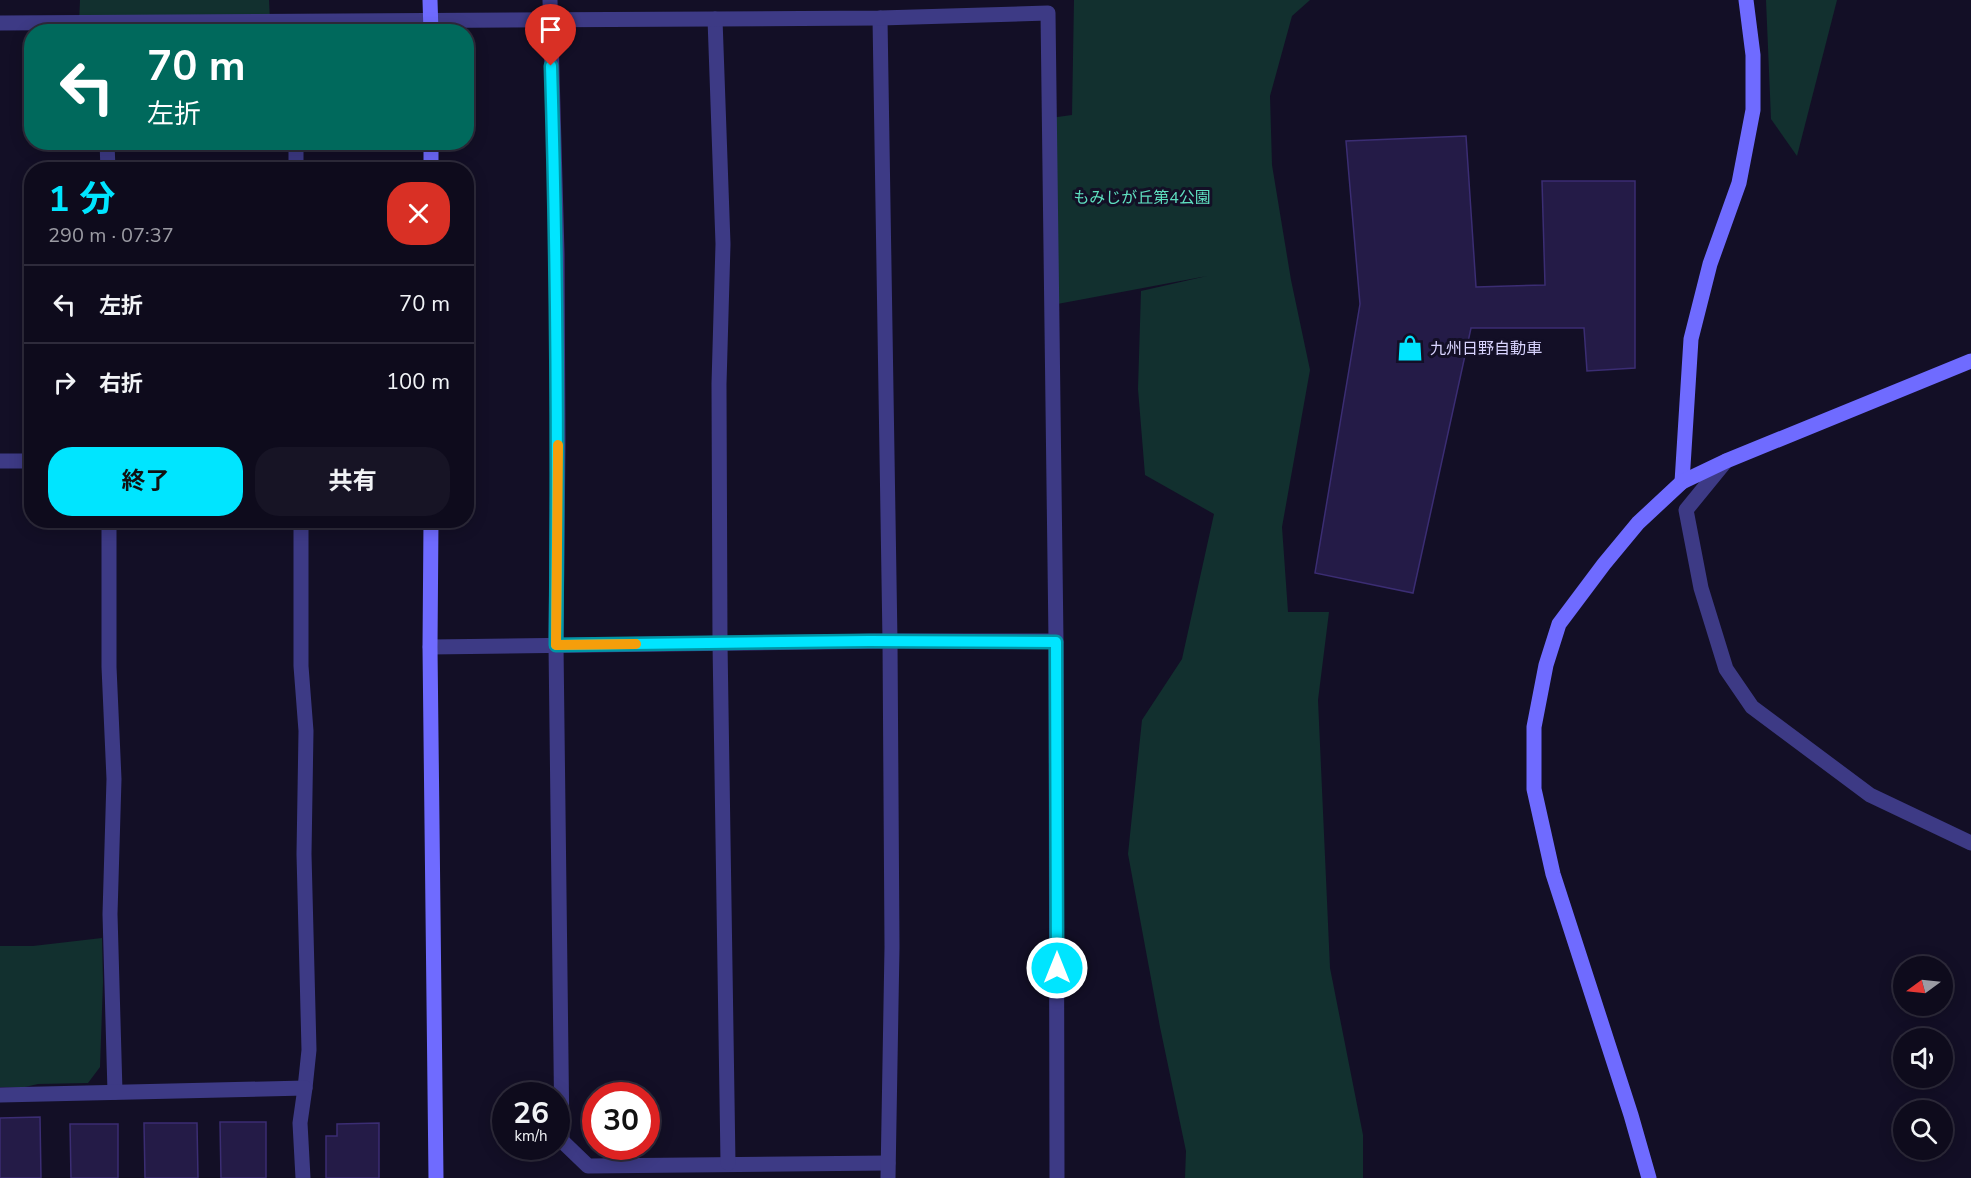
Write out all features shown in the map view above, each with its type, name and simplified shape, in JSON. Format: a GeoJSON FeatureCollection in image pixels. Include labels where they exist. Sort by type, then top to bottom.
{"type":"FeatureCollection","features":[{"type":"Feature","properties":{"kind":"street"},"geometry":{"type":"LineString","coordinates":[[430,0],[431,24]]}},
{"type":"Feature","properties":{"kind":"street"},"geometry":{"type":"LineString","coordinates":[[550,0],[557,253],[556,645],[562,1142],[588,1166],[728,1163],[888,1171],[892,947],[890,641],[880,18]]}},
{"type":"Feature","properties":{"kind":"street"},"geometry":{"type":"LineString","coordinates":[[1682,482],[1691,339],[1710,264],[1739,183],[1753,110],[1753,56],[1746,0]]}},
{"type":"Feature","properties":{"kind":"street"},"geometry":{"type":"LineString","coordinates":[[471,24],[550,20],[880,18],[1048,7],[1056,642],[1057,1178]]}},
{"type":"Feature","properties":{"kind":"street"},"geometry":{"type":"LineString","coordinates":[[715,19],[723,243],[719,384],[720,643],[728,1163]]}},
{"type":"Feature","properties":{"kind":"street"},"geometry":{"type":"LineString","coordinates":[[0,23],[27,24]]}},
{"type":"Feature","properties":{"kind":"street"},"geometry":{"type":"LineString","coordinates":[[1649,1178],[1631,1115],[1553,874],[1534,789],[1534,727],[1546,665],[1559,624],[1638,523],[1682,482],[1726,461],[1971,361]]}},
{"type":"Feature","properties":{"kind":"street"},"geometry":{"type":"LineString","coordinates":[[0,461],[24,461]]}},
{"type":"Feature","properties":{"kind":"street"},"geometry":{"type":"LineString","coordinates":[[1726,461],[1686,510],[1701,588],[1726,669],[1752,707],[1870,795],[1971,843]]}},
{"type":"Feature","properties":{"kind":"street"},"geometry":{"type":"LineString","coordinates":[[109,528],[109,667],[114,779],[110,914],[115,1092]]}},
{"type":"Feature","properties":{"kind":"street"},"geometry":{"type":"LineString","coordinates":[[301,528],[301,666],[306,731],[304,843],[309,1050],[300,1123],[303,1178]]}},
{"type":"Feature","properties":{"kind":"street"},"geometry":{"type":"LineString","coordinates":[[431,528],[430,647],[436,1178]]}},
{"type":"Feature","properties":{"kind":"street"},"geometry":{"type":"LineString","coordinates":[[430,647],[890,641],[1056,642]]}},
{"type":"Feature","properties":{"kind":"street"},"geometry":{"type":"LineString","coordinates":[[0,1095],[305,1088]]}},
{"type":"Feature","properties":{"kind":"green space"},"geometry":{"type":"Polygon","coordinates":[[[80,0],[269,0],[270,21],[79,23],[80,0]]]}},
{"type":"Feature","properties":{"kind":"green space","name":"もみじが丘第4公園"},"geometry":{"type":"Polygon","coordinates":[[[1074,0],[1310,0],[1292,16],[1270,96],[1272,165],[1291,280],[1310,370],[1282,527],[1288,612],[1329,612],[1318,700],[1330,968],[1363,1135],[1363,1178],[1185,1178],[1186,1151],[1128,854],[1142,720],[1182,659],[1214,514],[1145,475],[1138,389],[1141,291],[1207,276],[1052,305],[1050,118],[1072,115],[1074,0]]]}},
{"type":"Feature","properties":{"kind":"green space"},"geometry":{"type":"Polygon","coordinates":[[[1766,0],[1837,0],[1797,156],[1771,119],[1766,0]]]}},
{"type":"Feature","properties":{"kind":"green space"},"geometry":{"type":"Polygon","coordinates":[[[102,938],[100,1067],[88,1083],[0,1087],[0,946],[33,946],[102,938]]]}},
{"type":"Feature","properties":{"kind":"building","name":"九州日野自動車"},"geometry":{"type":"Polygon","coordinates":[[[1466,136],[1476,287],[1545,285],[1542,181],[1635,181],[1635,368],[1587,371],[1584,328],[1471,328],[1413,593],[1315,573],[1360,304],[1346,141],[1466,136]]]}},
{"type":"Feature","properties":{"kind":"building"},"geometry":{"type":"Polygon","coordinates":[[[40,1117],[41,1178],[0,1178],[0,1118],[40,1117]]]}},
{"type":"Feature","properties":{"kind":"building"},"geometry":{"type":"Polygon","coordinates":[[[220,1122],[266,1122],[266,1178],[221,1178],[220,1122]]]}},
{"type":"Feature","properties":{"kind":"building"},"geometry":{"type":"Polygon","coordinates":[[[144,1123],[197,1123],[198,1178],[145,1178],[144,1123]]]}},
{"type":"Feature","properties":{"kind":"building"},"geometry":{"type":"Polygon","coordinates":[[[379,1123],[379,1178],[326,1178],[326,1136],[337,1136],[337,1124],[379,1123]]]}},
{"type":"Feature","properties":{"kind":"building"},"geometry":{"type":"Polygon","coordinates":[[[70,1124],[118,1124],[118,1178],[71,1178],[70,1124]]]}},
{"type":"Feature","properties":{"kind":"slow traffic"},"geometry":{"type":"LineString","coordinates":[[558,445],[556,645],[636,644]]}},
{"type":"Feature","properties":{"kind":"place","name":"九州日野自動車"},"geometry":{"type":"Point","coordinates":[1410,348]}},
{"type":"Feature","properties":{"kind":"route"},"geometry":{"type":"LineString","coordinates":[[551,66],[558,349],[556,645],[869,641],[1056,642],[1057,968]]}}]}
